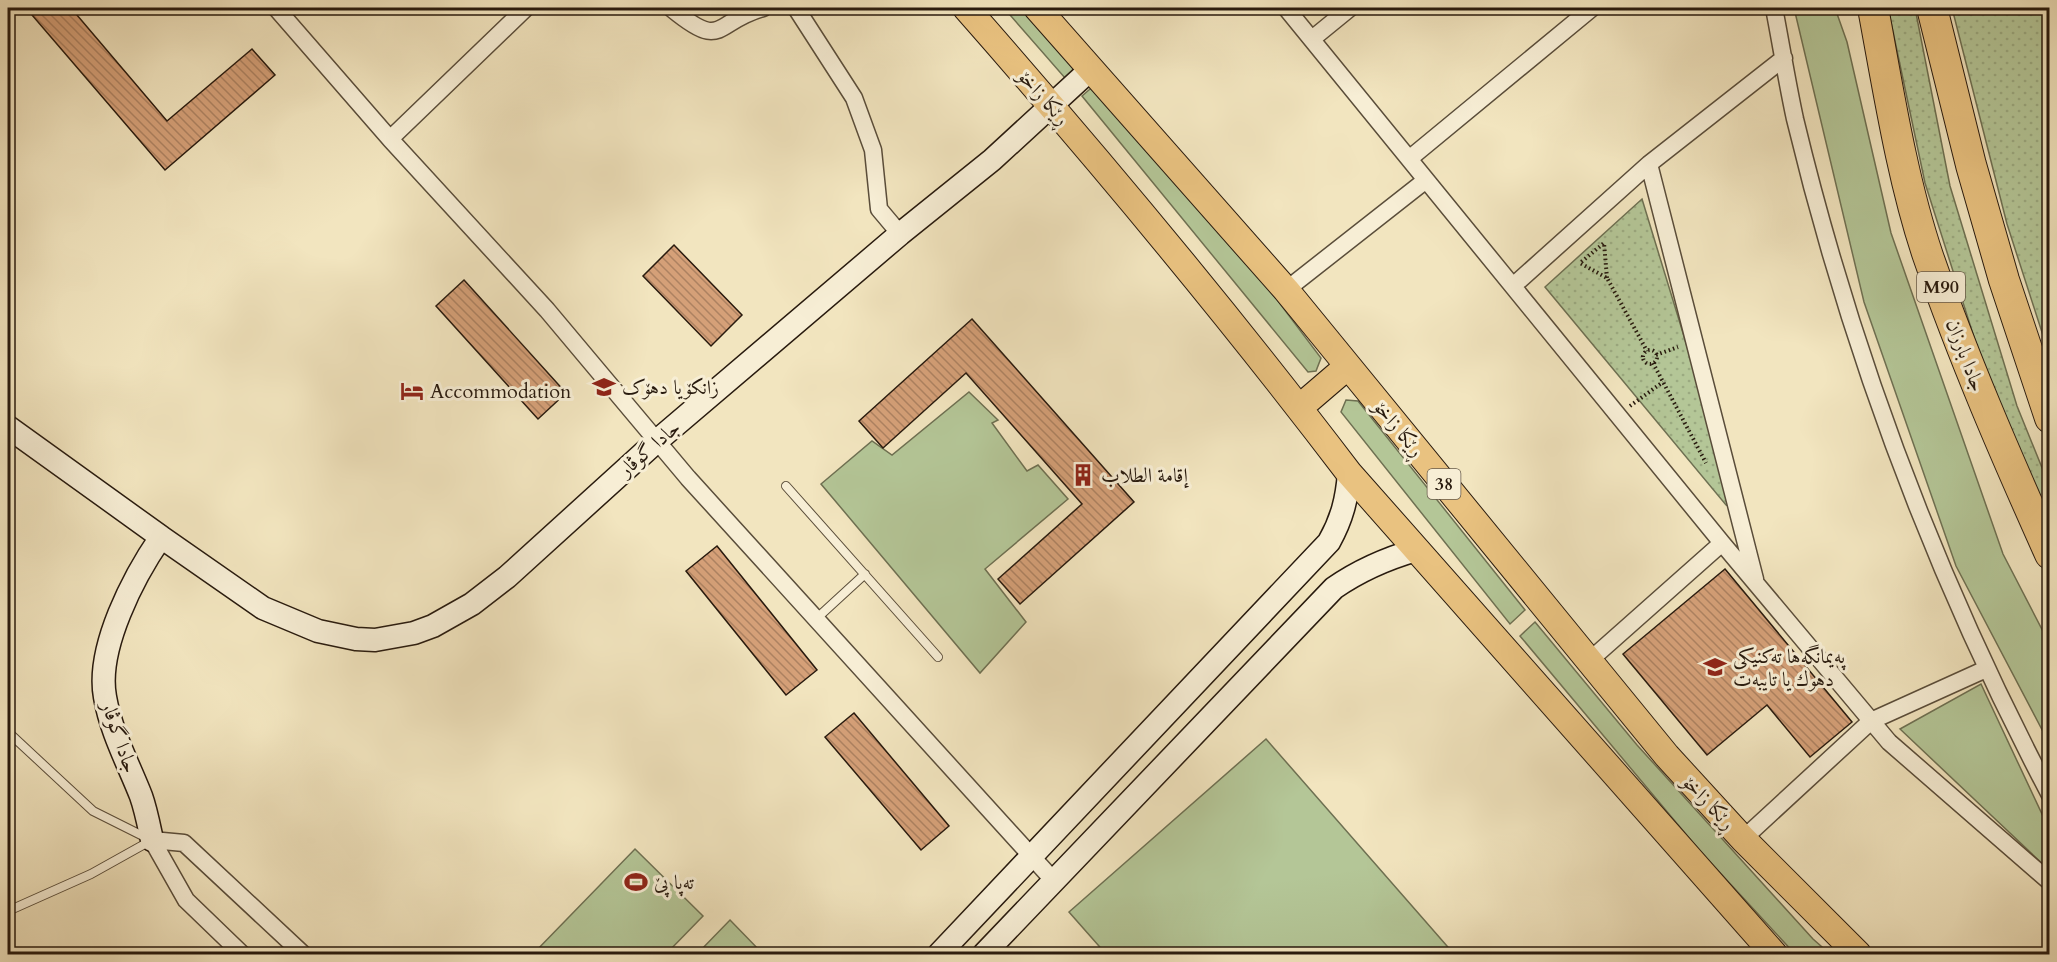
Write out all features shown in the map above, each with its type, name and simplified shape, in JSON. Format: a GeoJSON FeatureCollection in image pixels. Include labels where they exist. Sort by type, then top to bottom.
{"type":"FeatureCollection","features":[{"type":"Feature","properties":{"kind":"highway"},"geometry":{"type":"LineString","coordinates":[[1861,8],[1884,62]]}},
{"type":"Feature","properties":{"kind":"highway","name":"جادا بارزان"},"geometry":{"type":"LineString","coordinates":[[1873,8],[1928,254],[2001,445],[2049,554]]}},
{"type":"Feature","properties":{"kind":"highway"},"geometry":{"type":"LineString","coordinates":[[1932,8],[1971,165],[2004,280],[2049,418]]}},
{"type":"Feature","properties":{"kind":"main road","name":"ڕێکا زاخۆ"},"geometry":{"type":"LineString","coordinates":[[966,8],[1052,105],[1299,408],[1349,473],[1770,952]]}},
{"type":"Feature","properties":{"kind":"main road","name":"ڕێکا زاخۆ"},"geometry":{"type":"LineString","coordinates":[[1037,8],[1286,290],[1667,756],[1743,839],[1858,954]]}},
{"type":"Feature","properties":{"kind":"main road"},"geometry":{"type":"LineString","coordinates":[[1299,408],[1348,366]]}},
{"type":"Feature","properties":{"kind":"street"},"geometry":{"type":"LineString","coordinates":[[276,8],[390,139],[547,310],[688,478],[1054,881]]}},
{"type":"Feature","properties":{"kind":"street"},"geometry":{"type":"LineString","coordinates":[[390,139],[526,8]]}},
{"type":"Feature","properties":{"kind":"street"},"geometry":{"type":"LineString","coordinates":[[671,8],[695,27],[715,32],[763,8]]}},
{"type":"Feature","properties":{"kind":"street"},"geometry":{"type":"LineString","coordinates":[[796,8],[854,98],[873,150],[879,209],[900,234]]}},
{"type":"Feature","properties":{"kind":"street"},"geometry":{"type":"LineString","coordinates":[[1286,8],[1722,543],[1888,742],[2049,882]]}},
{"type":"Feature","properties":{"kind":"street"},"geometry":{"type":"LineString","coordinates":[[1312,39],[1350,8]]}},
{"type":"Feature","properties":{"kind":"street"},"geometry":{"type":"LineString","coordinates":[[1409,159],[1592,8]]}},
{"type":"Feature","properties":{"kind":"street"},"geometry":{"type":"LineString","coordinates":[[1774,8],[1795,118],[1852,327],[1923,526],[1986,669],[2049,795]]}},
{"type":"Feature","properties":{"kind":"street"},"geometry":{"type":"LineString","coordinates":[[1513,286],[1649,164],[1784,58]]}},
{"type":"Feature","properties":{"kind":"street","name":"جادا گوڤار"},"geometry":{"type":"LineString","coordinates":[[8,427],[242,594],[286,619],[336,636],[375,640],[395,638],[433,626],[490,591],[658,440],[900,234],[992,160],[1091,69]]}},
{"type":"Feature","properties":{"kind":"street"},"geometry":{"type":"LineString","coordinates":[[1649,164],[1757,585]]}},
{"type":"Feature","properties":{"kind":"street"},"geometry":{"type":"LineString","coordinates":[[1286,290],[1426,180]]}},
{"type":"Feature","properties":{"kind":"street"},"geometry":{"type":"LineString","coordinates":[[939,954],[1329,542],[1341,521],[1347,497],[1349,473]]}},
{"type":"Feature","properties":{"kind":"street","name":"جادا گوڤار"},"geometry":{"type":"LineString","coordinates":[[161,537],[144,562],[115,629],[106,660],[105,695],[114,734],[142,798],[152,840],[186,900],[242,954]]}},
{"type":"Feature","properties":{"kind":"street"},"geometry":{"type":"LineString","coordinates":[[1589,661],[1722,543]]}},
{"type":"Feature","properties":{"kind":"street"},"geometry":{"type":"LineString","coordinates":[[984,954],[1334,588],[1361,570],[1416,550]]}},
{"type":"Feature","properties":{"kind":"street"},"geometry":{"type":"LineString","coordinates":[[1308,565],[1334,588]]}},
{"type":"Feature","properties":{"kind":"street"},"geometry":{"type":"LineString","coordinates":[[1743,839],[1871,722],[1986,669]]}},
{"type":"Feature","properties":{"kind":"street"},"geometry":{"type":"LineString","coordinates":[[152,840],[184,843],[303,954]]}},
{"type":"Feature","properties":{"kind":"lane"},"geometry":{"type":"LineString","coordinates":[[786,486],[938,657]]}},
{"type":"Feature","properties":{"kind":"lane"},"geometry":{"type":"LineString","coordinates":[[816,620],[865,574]]}},
{"type":"Feature","properties":{"kind":"lane"},"geometry":{"type":"LineString","coordinates":[[8,732],[93,811],[152,840]]}},
{"type":"Feature","properties":{"kind":"lane"},"geometry":{"type":"LineString","coordinates":[[8,911],[91,874],[152,840]]}},
{"type":"Feature","properties":{"kind":"path"},"geometry":{"type":"LineString","coordinates":[[1607,278],[1580,263],[1604,243],[1607,278],[1647,351],[1656,355],[1682,345]]}},
{"type":"Feature","properties":{"kind":"path"},"geometry":{"type":"LineString","coordinates":[[1647,351],[1644,354],[1644,360],[1647,363],[1653,363]]}},
{"type":"Feature","properties":{"kind":"path"},"geometry":{"type":"LineString","coordinates":[[1656,355],[1653,363],[1710,471]]}},
{"type":"Feature","properties":{"kind":"path"},"geometry":{"type":"LineString","coordinates":[[1618,415],[1663,381]]}},
{"type":"Feature","properties":{"kind":"green space"},"geometry":{"type":"Polygon","coordinates":[[[1004,8],[1031,8],[1081,62],[1065,78],[1004,8]]]}},
{"type":"Feature","properties":{"kind":"green space"},"geometry":{"type":"Polygon","coordinates":[[[1794,8],[1835,8],[1847,42],[1891,233],[2003,554],[2049,643],[2049,743],[1956,566],[1864,302],[1794,8]]]}},
{"type":"Feature","properties":{"kind":"green space"},"geometry":{"type":"Polygon","coordinates":[[[1888,8],[1915,8],[1950,186],[2017,406],[2049,485],[2049,537],[2007,441],[1925,183],[1888,8]]]}},
{"type":"Feature","properties":{"kind":"green space"},"geometry":{"type":"Polygon","coordinates":[[[1952,8],[2049,8],[2049,354],[2007,224],[1952,8]]]}},
{"type":"Feature","properties":{"kind":"green space"},"geometry":{"type":"Polygon","coordinates":[[[1097,83],[1234,243],[1321,358],[1316,371],[1308,372],[1082,96],[1097,83]]]}},
{"type":"Feature","properties":{"kind":"green space"},"geometry":{"type":"Polygon","coordinates":[[[1642,199],[1735,503],[1732,508],[1726,505],[1545,287],[1642,199]]]}},
{"type":"Feature","properties":{"kind":"green space"},"geometry":{"type":"Polygon","coordinates":[[[969,392],[998,420],[992,423],[1027,471],[1038,465],[1068,499],[985,569],[1026,622],[980,673],[821,484],[872,441],[892,455],[969,392]]]}},
{"type":"Feature","properties":{"kind":"green space"},"geometry":{"type":"Polygon","coordinates":[[[1346,400],[1358,401],[1525,610],[1510,624],[1341,412],[1346,400]]]}},
{"type":"Feature","properties":{"kind":"green space"},"geometry":{"type":"Polygon","coordinates":[[[1535,622],[1637,745],[1813,939],[1830,954],[1795,954],[1700,851],[1520,636],[1535,622]]]}},
{"type":"Feature","properties":{"kind":"green space"},"geometry":{"type":"Polygon","coordinates":[[[1981,684],[2049,829],[2049,870],[1900,729],[1981,684]]]}},
{"type":"Feature","properties":{"kind":"green space"},"geometry":{"type":"Polygon","coordinates":[[[1266,739],[1454,954],[1106,954],[1069,912],[1266,739]]]}},
{"type":"Feature","properties":{"kind":"green space","name":"تەپا پێ"},"geometry":{"type":"Polygon","coordinates":[[[635,849],[703,916],[666,954],[533,954],[635,849]]]}},
{"type":"Feature","properties":{"kind":"green space"},"geometry":{"type":"Polygon","coordinates":[[[730,920],[763,954],[697,954],[730,920]]]}},
{"type":"Feature","properties":{"kind":"building"},"geometry":{"type":"Polygon","coordinates":[[[26,8],[71,8],[167,121],[252,49],[275,75],[165,170],[26,8]]]}},
{"type":"Feature","properties":{"kind":"building"},"geometry":{"type":"Polygon","coordinates":[[[674,245],[742,315],[711,346],[643,276],[674,245]]]}},
{"type":"Feature","properties":{"kind":"building"},"geometry":{"type":"Polygon","coordinates":[[[464,280],[566,393],[538,419],[436,306],[464,280]]]}},
{"type":"Feature","properties":{"kind":"building","name":"إقامة الطلاب"},"geometry":{"type":"Polygon","coordinates":[[[972,319],[1134,502],[1020,604],[998,579],[1082,504],[966,373],[883,448],[859,421],[972,319]]]}},
{"type":"Feature","properties":{"kind":"building"},"geometry":{"type":"Polygon","coordinates":[[[717,546],[817,670],[786,695],[686,571],[717,546]]]}},
{"type":"Feature","properties":{"kind":"building"},"geometry":{"type":"Polygon","coordinates":[[[1725,569],[1852,722],[1810,757],[1767,705],[1707,755],[1623,654],[1725,569]]]}},
{"type":"Feature","properties":{"kind":"building"},"geometry":{"type":"Polygon","coordinates":[[[854,713],[949,826],[921,850],[825,737],[854,713]]]}},
{"type":"Feature","properties":{"kind":"place","name":"زانکۆیا دهۆک"},"geometry":{"type":"Point","coordinates":[604,387]}},
{"type":"Feature","properties":{"kind":"place","name":"Accommodation"},"geometry":{"type":"Point","coordinates":[412,391]}},
{"type":"Feature","properties":{"kind":"place","name":"إقامة الطلاب"},"geometry":{"type":"Point","coordinates":[1083,475]}},
{"type":"Feature","properties":{"kind":"place","name":"پەیمانگەها تەکنیکی دهوك یا تایبەت"},"geometry":{"type":"Point","coordinates":[1715,667]}},
{"type":"Feature","properties":{"kind":"place","name":"تەپا پێ"},"geometry":{"type":"Point","coordinates":[636,882]}}]}
